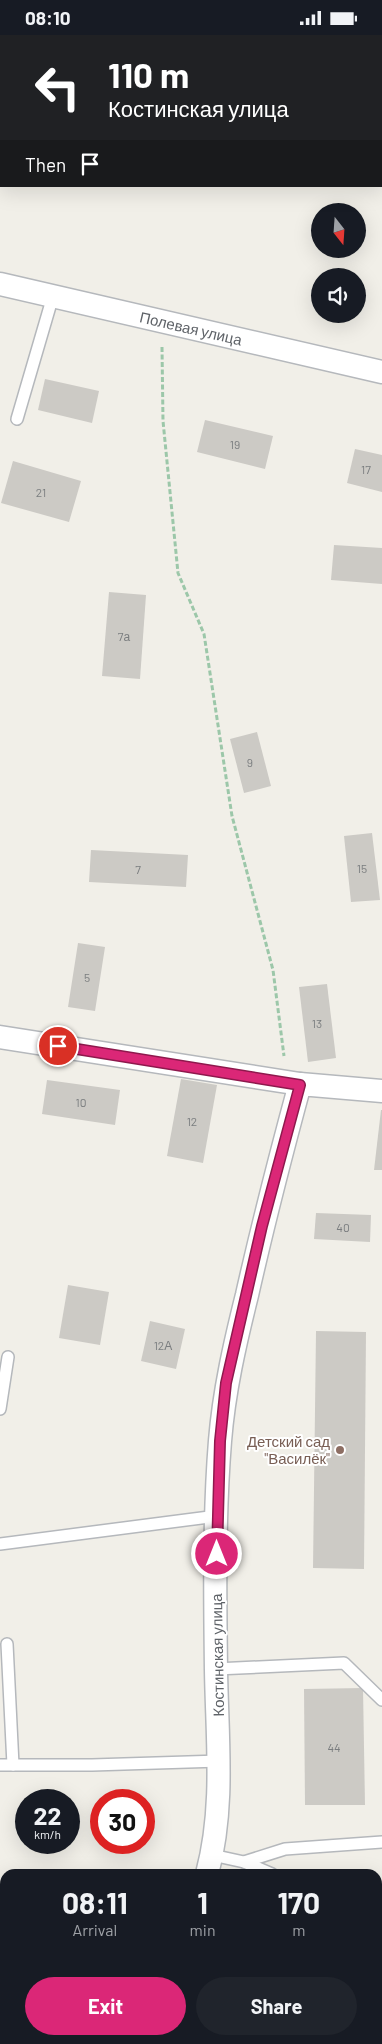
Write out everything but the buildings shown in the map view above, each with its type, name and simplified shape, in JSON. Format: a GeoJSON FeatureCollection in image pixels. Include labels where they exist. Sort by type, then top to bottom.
{"type":"FeatureCollection","features":[{"type":"Feature","properties":{"kind":"street","name":"Полевая улица"},"geometry":{"type":"LineString","coordinates":[[0,284],[382,372]]}},
{"type":"Feature","properties":{"kind":"street"},"geometry":{"type":"LineString","coordinates":[[0,1037],[294,1083],[382,1091]]}},
{"type":"Feature","properties":{"kind":"street","name":"Костинская улица"},"geometry":{"type":"LineString","coordinates":[[209,1864],[218,1808],[220,1761],[216,1669],[217,1516],[220,1441],[226,1383],[294,1083]]}},
{"type":"Feature","properties":{"kind":"lane"},"geometry":{"type":"LineString","coordinates":[[17,419],[53,297]]}},
{"type":"Feature","properties":{"kind":"lane"},"geometry":{"type":"LineString","coordinates":[[0,1409],[8,1357]]}},
{"type":"Feature","properties":{"kind":"lane"},"geometry":{"type":"LineString","coordinates":[[0,1544],[217,1516]]}},
{"type":"Feature","properties":{"kind":"lane"},"geometry":{"type":"LineString","coordinates":[[7,1644],[13,1765]]}},
{"type":"Feature","properties":{"kind":"lane"},"geometry":{"type":"LineString","coordinates":[[216,1669],[344,1663],[382,1700]]}},
{"type":"Feature","properties":{"kind":"lane"},"geometry":{"type":"LineString","coordinates":[[0,1765],[92,1765],[220,1761]]}},
{"type":"Feature","properties":{"kind":"lane"},"geometry":{"type":"LineString","coordinates":[[209,1864],[244,1862],[285,1849],[382,1842]]}},
{"type":"Feature","properties":{"kind":"lane"},"geometry":{"type":"LineString","coordinates":[[244,1862],[260,1869]]}},
{"type":"Feature","properties":{"kind":"path"},"geometry":{"type":"LineString","coordinates":[[162,321],[163,421],[178,573],[204,634],[232,816],[273,970],[294,1083]]}},
{"type":"Feature","properties":{"kind":"place","name":"Детский сад \"Василёк\""},"geometry":{"type":"Point","coordinates":[340,1450]}},
{"type":"Feature","properties":{"kind":"route"},"geometry":{"type":"LineString","coordinates":[[58,1046],[300,1085],[262,1226],[226,1383],[220,1441],[217,1554]]}}]}
